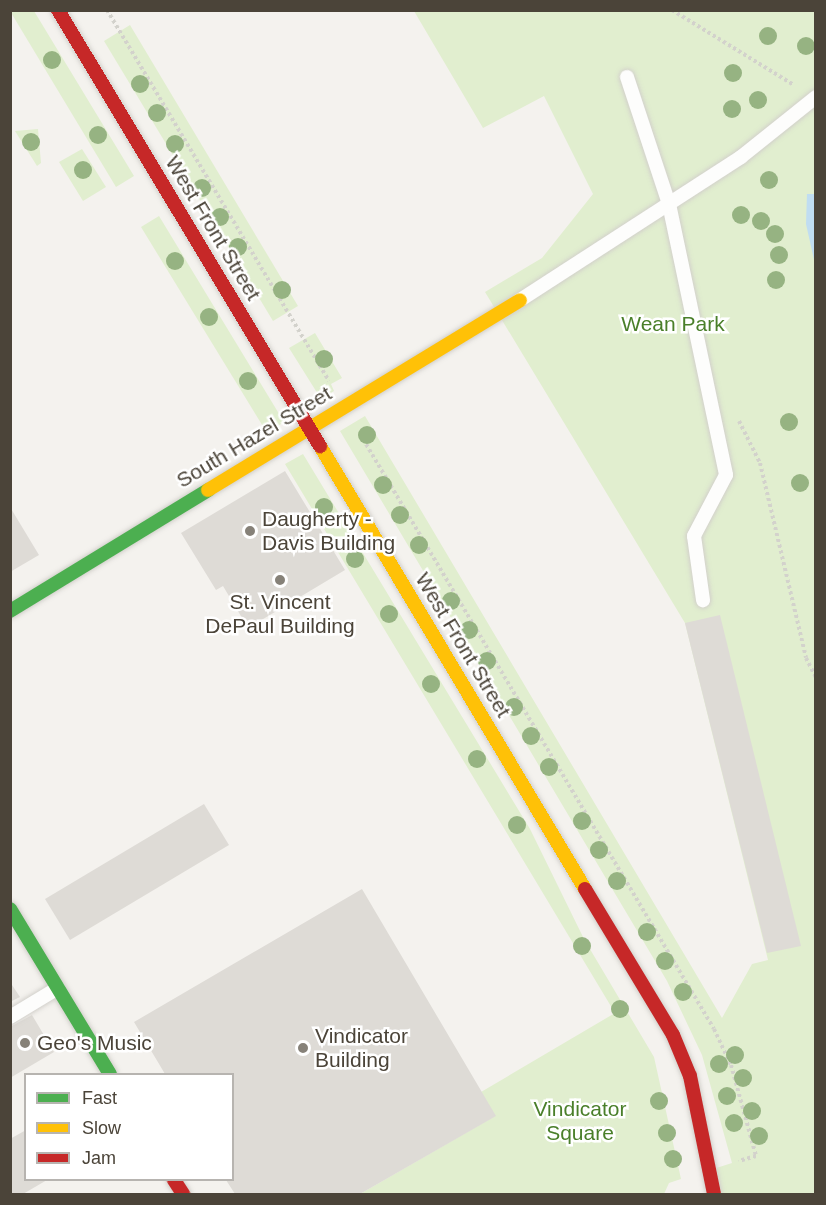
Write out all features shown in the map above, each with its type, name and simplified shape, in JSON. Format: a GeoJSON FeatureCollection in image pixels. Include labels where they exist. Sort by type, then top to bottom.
{"type":"FeatureCollection","features":[{"type":"Feature","properties":{"kind":"street","name":"West Front Street"},"geometry":{"type":"LineString","coordinates":[[58,10],[673,1035],[690,1076],[714,1194]]}},
{"type":"Feature","properties":{"kind":"street","name":"South Hazel Street"},"geometry":{"type":"LineString","coordinates":[[10,610],[520,300]]}},
{"type":"Feature","properties":{"kind":"street"},"geometry":{"type":"LineString","coordinates":[[10,909],[109,1073]]}},
{"type":"Feature","properties":{"kind":"street"},"geometry":{"type":"LineString","coordinates":[[175,1181],[183,1194]]}},
{"type":"Feature","properties":{"kind":"lane"},"geometry":{"type":"LineString","coordinates":[[627,77],[669,204],[726,475],[694,536],[704,600]]}},
{"type":"Feature","properties":{"kind":"lane"},"geometry":{"type":"LineString","coordinates":[[520,300],[669,204],[781,128],[815,97]]}},
{"type":"Feature","properties":{"kind":"lane"},"geometry":{"type":"LineString","coordinates":[[10,1017],[58,988]]}},
{"type":"Feature","properties":{"kind":"path"},"geometry":{"type":"LineString","coordinates":[[107,10],[334,391]]}},
{"type":"Feature","properties":{"kind":"path"},"geometry":{"type":"LineString","coordinates":[[672,10],[815,97]]}},
{"type":"Feature","properties":{"kind":"path"},"geometry":{"type":"LineString","coordinates":[[736,418],[760,464],[806,658],[816,678]]}},
{"type":"Feature","properties":{"kind":"path"},"geometry":{"type":"LineString","coordinates":[[354,423],[653,922]]}},
{"type":"Feature","properties":{"kind":"green space"},"geometry":{"type":"Polygon","coordinates":[[[10,11],[34,11],[134,176],[116,187],[10,11]]]}},
{"type":"Feature","properties":{"kind":"green space","name":"Wean Park"},"geometry":{"type":"Polygon","coordinates":[[[414,11],[815,11],[815,1194],[714,1194],[710,1170],[732,1163],[702,1055],[667,981],[340,431],[365,416],[722,1018],[752,964],[768,960],[685,623],[485,292],[542,258],[593,194],[544,96],[483,128],[414,11]]]}},
{"type":"Feature","properties":{"kind":"green space"},"geometry":{"type":"Polygon","coordinates":[[[130,25],[298,306],[273,321],[104,41],[130,25]]]}},
{"type":"Feature","properties":{"kind":"green space"},"geometry":{"type":"Polygon","coordinates":[[[38,129],[41,163],[37,166],[15,131],[38,129]]]}},
{"type":"Feature","properties":{"kind":"green space"},"geometry":{"type":"Polygon","coordinates":[[[82,149],[106,187],[83,201],[59,162],[82,149]]]}},
{"type":"Feature","properties":{"kind":"green space"},"geometry":{"type":"Polygon","coordinates":[[[159,216],[284,422],[267,433],[141,227],[159,216]]]}},
{"type":"Feature","properties":{"kind":"green space"},"geometry":{"type":"Polygon","coordinates":[[[315,333],[342,378],[331,384],[334,391],[321,399],[289,348],[315,333]]]}},
{"type":"Feature","properties":{"kind":"green space","name":"Vindicator Square"},"geometry":{"type":"Polygon","coordinates":[[[303,454],[530,829],[584,939],[654,1057],[681,1179],[669,1183],[664,1194],[360,1194],[495,1116],[481,1092],[615,1013],[285,464],[303,454]]]}},
{"type":"Feature","properties":{"kind":"water"},"geometry":{"type":"Polygon","coordinates":[[[807,194],[815,194],[815,264],[806,224],[807,194]]]}},
{"type":"Feature","properties":{"kind":"building"},"geometry":{"type":"Polygon","coordinates":[[[285,471],[345,570],[248,628],[223,586],[216,590],[181,533],[285,471]]]}},
{"type":"Feature","properties":{"kind":"building"},"geometry":{"type":"Polygon","coordinates":[[[10,507],[39,555],[10,572],[10,507]]]}},
{"type":"Feature","properties":{"kind":"building"},"geometry":{"type":"Polygon","coordinates":[[[720,615],[801,946],[767,953],[685,623],[720,615]]]}},
{"type":"Feature","properties":{"kind":"building"},"geometry":{"type":"Polygon","coordinates":[[[204,804],[229,845],[70,940],[45,899],[204,804]]]}},
{"type":"Feature","properties":{"kind":"building","name":"Vindicator Building"},"geometry":{"type":"Polygon","coordinates":[[[362,889],[496,1116],[360,1194],[235,1194],[227,1181],[234,1181],[234,1073],[164,1073],[134,1022],[362,889]]]}},
{"type":"Feature","properties":{"kind":"building"},"geometry":{"type":"Polygon","coordinates":[[[10,982],[20,997],[10,1002],[10,982]]]}},
{"type":"Feature","properties":{"kind":"building"},"geometry":{"type":"Polygon","coordinates":[[[32,1015],[54,1052],[10,1078],[10,1027],[32,1015]]]}},
{"type":"Feature","properties":{"kind":"building"},"geometry":{"type":"Polygon","coordinates":[[[24,1131],[24,1181],[45,1181],[23,1194],[10,1194],[10,1139],[24,1131]]]}},
{"type":"Feature","properties":{"kind":"traffic: fast"},"geometry":{"type":"LineString","coordinates":[[10,611],[208,490]]}},
{"type":"Feature","properties":{"kind":"traffic: fast"},"geometry":{"type":"LineString","coordinates":[[10,909],[109,1073]]}},
{"type":"Feature","properties":{"kind":"traffic: slow"},"geometry":{"type":"LineString","coordinates":[[208,490],[520,300]]}},
{"type":"Feature","properties":{"kind":"traffic: slow"},"geometry":{"type":"LineString","coordinates":[[320,446],[585,889]]}},
{"type":"Feature","properties":{"kind":"traffic: jam"},"geometry":{"type":"LineString","coordinates":[[58,10],[320,446]]}},
{"type":"Feature","properties":{"kind":"traffic: jam"},"geometry":{"type":"LineString","coordinates":[[585,889],[673,1035],[690,1076],[714,1194]]}},
{"type":"Feature","properties":{"kind":"traffic: jam"},"geometry":{"type":"LineString","coordinates":[[175,1181],[183,1194]]}},
{"type":"Feature","properties":{"kind":"place","name":"Daugherty - Davis Building"},"geometry":{"type":"Point","coordinates":[250,531]}},
{"type":"Feature","properties":{"kind":"place","name":"St. Vincent DePaul Building"},"geometry":{"type":"Point","coordinates":[280,580]}},
{"type":"Feature","properties":{"kind":"place","name":"Geo's Music"},"geometry":{"type":"Point","coordinates":[25,1043]}},
{"type":"Feature","properties":{"kind":"place","name":"Vindicator Building"},"geometry":{"type":"Point","coordinates":[303,1048]}}]}
